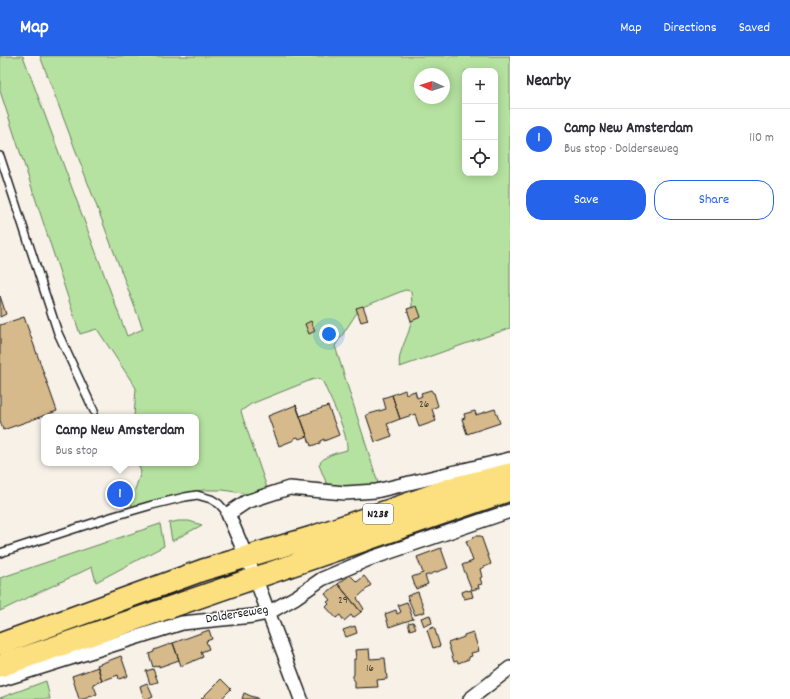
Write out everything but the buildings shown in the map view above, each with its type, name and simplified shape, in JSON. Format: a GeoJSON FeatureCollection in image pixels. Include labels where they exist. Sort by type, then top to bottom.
{"type":"FeatureCollection","features":[{"type":"Feature","properties":{"kind":"main road","name":"N238"},"geometry":{"type":"LineString","coordinates":[[0,644],[204,570],[312,537],[453,488],[510,474]]}},
{"type":"Feature","properties":{"kind":"main road","name":"Dolderseweg"},"geometry":{"type":"LineString","coordinates":[[0,666],[510,490]]}},
{"type":"Feature","properties":{"kind":"street"},"geometry":{"type":"LineString","coordinates":[[301,699],[255,577],[228,514],[246,502],[289,488],[345,493],[376,491],[510,458]]}},
{"type":"Feature","properties":{"kind":"street","name":"Dolderseweg"},"geometry":{"type":"LineString","coordinates":[[0,680],[182,623],[253,616],[268,613],[322,580],[369,559],[510,511]]}},
{"type":"Feature","properties":{"kind":"street"},"geometry":{"type":"LineString","coordinates":[[470,699],[510,668]]}},
{"type":"Feature","properties":{"kind":"lane"},"geometry":{"type":"LineString","coordinates":[[0,156],[58,333],[94,411]]}},
{"type":"Feature","properties":{"kind":"lane"},"geometry":{"type":"LineString","coordinates":[[0,553],[114,516],[185,497],[197,495],[204,496],[219,504],[228,514]]}},
{"type":"Feature","properties":{"kind":"green space"},"geometry":{"type":"Polygon","coordinates":[[[0,56],[23,56],[127,336],[143,329],[40,56],[510,56],[510,328],[400,367],[399,363],[401,352],[409,331],[412,309],[411,291],[405,290],[360,308],[335,346],[379,486],[328,487],[319,465],[327,457],[347,450],[347,443],[342,425],[334,406],[323,382],[318,378],[251,404],[241,411],[267,488],[248,494],[223,490],[203,490],[154,500],[132,507],[131,501],[141,472],[139,466],[199,466],[199,414],[134,414],[136,388],[97,329],[80,334],[0,91],[0,56]]]}},
{"type":"Feature","properties":{"kind":"green space"},"geometry":{"type":"Polygon","coordinates":[[[189,521],[202,525],[172,541],[169,523],[189,521]]]}},
{"type":"Feature","properties":{"kind":"green space"},"geometry":{"type":"Polygon","coordinates":[[[160,524],[164,546],[96,582],[92,567],[0,611],[0,578],[160,524]]]}},
{"type":"Feature","properties":{"kind":"green space"},"geometry":{"type":"Polygon","coordinates":[[[46,681],[50,699],[0,699],[0,698],[46,681]]]}},
{"type":"Feature","properties":{"kind":"place","name":"Camp New Amsterdam"},"geometry":{"type":"Point","coordinates":[120,494]}}]}
